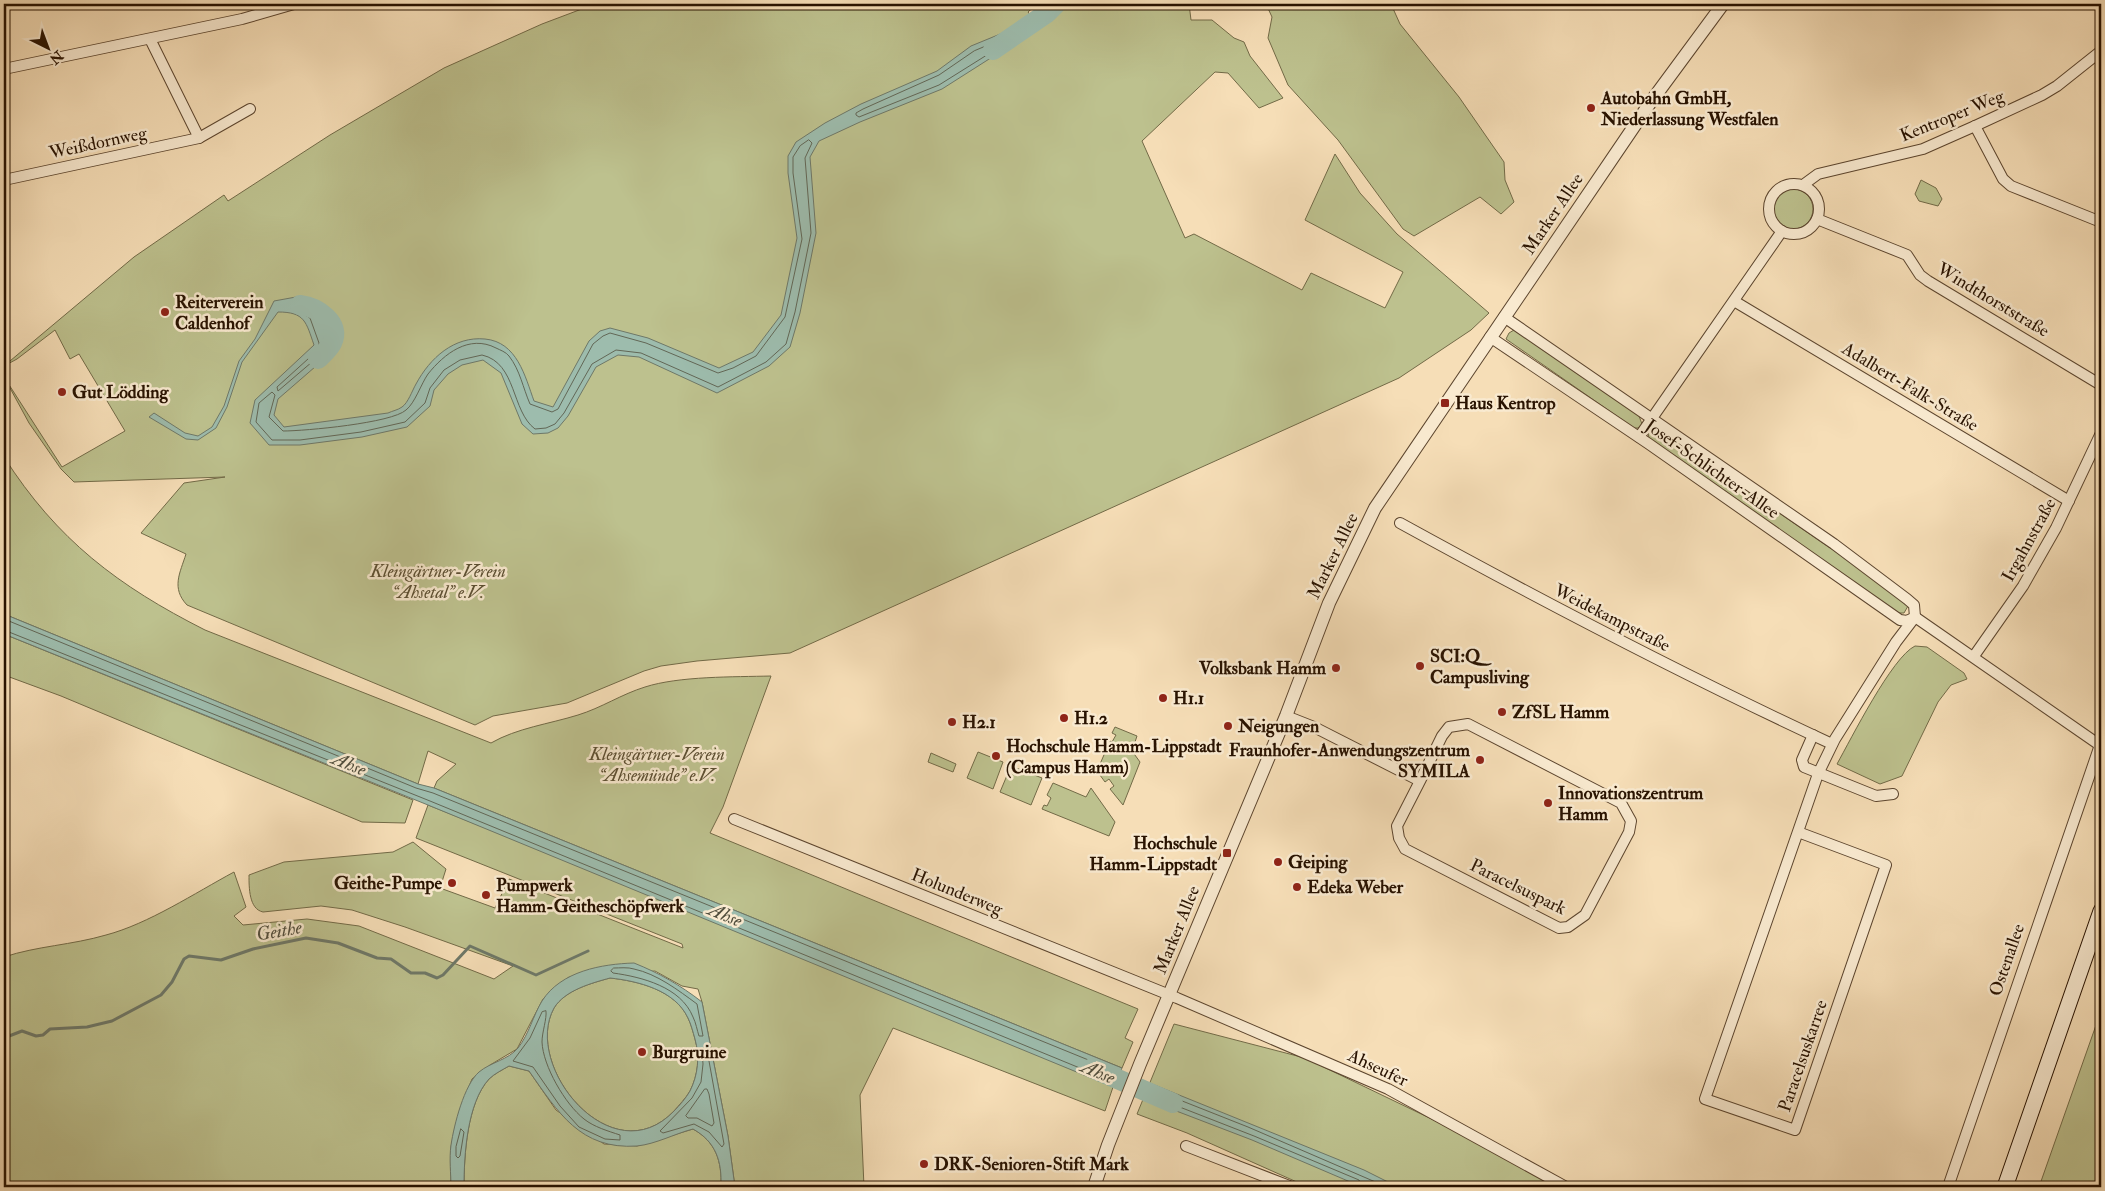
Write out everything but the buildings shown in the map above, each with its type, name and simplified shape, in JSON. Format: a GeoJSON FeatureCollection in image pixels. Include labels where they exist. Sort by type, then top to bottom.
{"type":"FeatureCollection","features":[{"type":"Feature","properties":{"kind":"main road"},"geometry":{"type":"LineString","coordinates":[[2005,1187],[2101,912]]}},
{"type":"Feature","properties":{"kind":"street"},"geometry":{"type":"LineString","coordinates":[[4,69],[242,19],[294,4]]}},
{"type":"Feature","properties":{"kind":"street","name":"Marker Allee"},"geometry":{"type":"LineString","coordinates":[[1094,1187],[1140,1064],[1286,716],[1329,603],[1375,508],[1490,337],[1498,321],[1650,103],[1723,4]]}},
{"type":"Feature","properties":{"kind":"street"},"geometry":{"type":"LineString","coordinates":[[150,39],[199,138]]}},
{"type":"Feature","properties":{"kind":"street","name":"Kentroper Weg"},"geometry":{"type":"LineString","coordinates":[[1803,185],[1818,174],[1922,149],[1975,126],[2042,95],[2057,86],[2101,51]]}},
{"type":"Feature","properties":{"kind":"street","name":"Weißdornweg"},"geometry":{"type":"LineString","coordinates":[[4,180],[199,138],[250,110]]}},
{"type":"Feature","properties":{"kind":"street"},"geometry":{"type":"LineString","coordinates":[[1975,126],[2002,179],[2010,186],[2101,222]]}},
{"type":"Feature","properties":{"kind":"street"},"geometry":{"type":"LineString","coordinates":[[1794,183],[1803,185],[1816,197],[1819,210],[1816,219],[1804,232],[1791,234],[1782,231],[1770,219],[1770,201],[1781,187],[1794,183]]}},
{"type":"Feature","properties":{"kind":"street","name":"Windthorststraße"},"geometry":{"type":"LineString","coordinates":[[1816,219],[1907,256],[1920,275],[1928,281],[2101,384]]}},
{"type":"Feature","properties":{"kind":"street"},"geometry":{"type":"LineString","coordinates":[[1639,437],[1782,231]]}},
{"type":"Feature","properties":{"kind":"street","name":"Adalbert-Falk-Straße"},"geometry":{"type":"LineString","coordinates":[[1734,301],[2069,500]]}},
{"type":"Feature","properties":{"kind":"street","name":"Josef-Schlichter-Allee"},"geometry":{"type":"LineString","coordinates":[[1498,321],[1652,418],[1834,544],[1914,605],[1915,617]]}},
{"type":"Feature","properties":{"kind":"street","name":"Josef-Schlichter-Allee"},"geometry":{"type":"LineString","coordinates":[[1490,337],[1639,437],[1900,620],[1908,621],[1915,617]]}},
{"type":"Feature","properties":{"kind":"street","name":"Irgahnstraße"},"geometry":{"type":"LineString","coordinates":[[1974,656],[2023,586],[2069,500],[2101,434]]}},
{"type":"Feature","properties":{"kind":"street","name":"Weidekampstraße"},"geometry":{"type":"LineString","coordinates":[[1400,523],[1579,620],[1685,674],[1832,744]]}},
{"type":"Feature","properties":{"kind":"street","name":"Josef-Schlichter-Allee"},"geometry":{"type":"LineString","coordinates":[[1915,617],[1974,656],[2101,746]]}},
{"type":"Feature","properties":{"kind":"street","name":"Paracelsuskarree"},"geometry":{"type":"LineString","coordinates":[[1798,832],[1886,865],[1795,1130],[1705,1099],[1816,778],[1832,744],[1896,642],[1915,617]]}},
{"type":"Feature","properties":{"kind":"street"},"geometry":{"type":"LineString","coordinates":[[1286,716],[1314,727],[1420,781]]}},
{"type":"Feature","properties":{"kind":"street","name":"Paracelsuspark"},"geometry":{"type":"LineString","coordinates":[[1468,724],[1621,803],[1631,821],[1629,832],[1585,915],[1568,927],[1559,928],[1405,849],[1399,838],[1397,826],[1420,781],[1442,736],[1449,727],[1468,724]]}},
{"type":"Feature","properties":{"kind":"street"},"geometry":{"type":"LineString","coordinates":[[1813,735],[1801,764],[1816,778],[1876,796],[1892,794]]}},
{"type":"Feature","properties":{"kind":"street","name":"Ostenallee"},"geometry":{"type":"LineString","coordinates":[[1948,1187],[2101,746]]}},
{"type":"Feature","properties":{"kind":"street","name":"Holunderweg"},"geometry":{"type":"LineString","coordinates":[[734,819],[1169,996]]}},
{"type":"Feature","properties":{"kind":"street","name":"Ahseufer"},"geometry":{"type":"LineString","coordinates":[[1169,996],[1388,1089],[1566,1187]]}},
{"type":"Feature","properties":{"kind":"street"},"geometry":{"type":"LineString","coordinates":[[1186,1146],[1292,1187]]}},
{"type":"Feature","properties":{"kind":"green space","name":"Kleingärtner-Verein “Ahsetal” e.V."},"geometry":{"type":"Polygon","coordinates":[[[595,4],[1037,4],[1028,12],[1040,28],[1068,4],[1189,4],[1191,20],[1212,20],[1234,38],[1244,42],[1250,56],[1283,98],[1259,108],[1228,73],[1215,72],[1142,141],[1185,238],[1194,234],[1302,290],[1311,273],[1385,308],[1403,272],[1305,220],[1335,154],[1360,193],[1397,234],[1489,313],[1471,330],[1399,378],[790,653],[661,666],[644,671],[567,703],[493,716],[475,725],[187,605],[179,593],[178,586],[179,574],[186,554],[141,533],[184,483],[225,477],[74,482],[61,469],[29,423],[4,377],[62,467],[125,431],[79,354],[70,359],[55,330],[17,359],[4,366],[134,257],[224,195],[228,201],[330,135],[444,68],[542,24],[595,4]]]}},
{"type":"Feature","properties":{"kind":"green space"},"geometry":{"type":"Polygon","coordinates":[[[1266,4],[1391,4],[1400,24],[1459,97],[1504,162],[1505,180],[1514,202],[1501,214],[1480,197],[1414,236],[1403,229],[1338,140],[1288,85],[1268,38],[1272,17],[1266,4]]]}},
{"type":"Feature","properties":{"kind":"green space"},"geometry":{"type":"Polygon","coordinates":[[[1921,180],[1936,188],[1942,199],[1938,206],[1919,201],[1915,194],[1921,180]]]}},
{"type":"Feature","properties":{"kind":"green space"},"geometry":{"type":"Polygon","coordinates":[[[1797,189],[1804,192],[1810,198],[1813,209],[1812,217],[1804,226],[1797,229],[1789,229],[1782,226],[1774,217],[1773,205],[1776,198],[1785,190],[1797,189]]]}},
{"type":"Feature","properties":{"kind":"green space"},"geometry":{"type":"Polygon","coordinates":[[[1514,330],[1639,416],[1642,424],[1638,428],[1634,428],[1506,339],[1509,333],[1514,330]]]}},
{"type":"Feature","properties":{"kind":"green space"},"geometry":{"type":"Polygon","coordinates":[[[1655,428],[1893,591],[1908,606],[1904,613],[1898,613],[1649,438],[1648,433],[1655,428]]]}},
{"type":"Feature","properties":{"kind":"green space","name":"Kleingärtner-Verein “Ahsemünde” e.V."},"geometry":{"type":"Polygon","coordinates":[[[4,457],[24,486],[68,537],[117,578],[144,596],[205,630],[491,743],[522,730],[587,712],[636,690],[659,683],[707,678],[771,676],[723,807],[710,833],[1138,1009],[1125,1038],[1133,1042],[1122,1068],[434,788],[437,781],[456,764],[428,751],[418,784],[4,614],[4,457]]]}},
{"type":"Feature","properties":{"kind":"green space"},"geometry":{"type":"Polygon","coordinates":[[[4,634],[413,800],[405,823],[362,822],[61,696],[4,675],[4,634]]]}},
{"type":"Feature","properties":{"kind":"green space"},"geometry":{"type":"Polygon","coordinates":[[[1915,646],[1927,647],[1964,673],[1967,679],[1951,685],[1938,702],[1902,776],[1880,784],[1837,764],[1884,682],[1906,653],[1915,646]]]}},
{"type":"Feature","properties":{"kind":"green space"},"geometry":{"type":"Polygon","coordinates":[[[1115,727],[1137,736],[1132,751],[1140,762],[1123,805],[1110,789],[1114,786],[1109,779],[1105,782],[1097,771],[1110,741],[1112,742],[1116,735],[1112,733],[1115,727]]]}},
{"type":"Feature","properties":{"kind":"green space"},"geometry":{"type":"Polygon","coordinates":[[[978,752],[1003,762],[993,789],[967,778],[978,752]]]}},
{"type":"Feature","properties":{"kind":"green space"},"geometry":{"type":"Polygon","coordinates":[[[931,753],[956,764],[953,772],[928,762],[931,753]]]}},
{"type":"Feature","properties":{"kind":"green space"},"geometry":{"type":"Polygon","coordinates":[[[1011,766],[1042,778],[1031,805],[1000,792],[1011,766]]]}},
{"type":"Feature","properties":{"kind":"green space"},"geometry":{"type":"Polygon","coordinates":[[[1053,783],[1086,797],[1091,788],[1115,822],[1109,836],[1042,809],[1044,805],[1047,806],[1051,798],[1047,795],[1053,783]]]}},
{"type":"Feature","properties":{"kind":"green space"},"geometry":{"type":"Polygon","coordinates":[[[428,805],[829,965],[1113,1087],[1105,1111],[893,1028],[860,1095],[864,1187],[735,1187],[728,1136],[698,989],[682,986],[655,971],[569,977],[543,999],[517,1049],[490,1065],[472,1079],[459,1112],[451,1147],[451,1187],[4,1187],[4,957],[122,930],[155,916],[234,872],[246,907],[234,916],[243,925],[307,919],[359,926],[494,979],[513,966],[352,910],[321,906],[263,912],[258,910],[252,902],[249,875],[284,862],[393,852],[413,842],[446,869],[440,888],[495,908],[509,879],[683,948],[682,944],[416,838],[428,805]]]}},
{"type":"Feature","properties":{"kind":"green space"},"geometry":{"type":"Polygon","coordinates":[[[610,978],[644,985],[674,1000],[688,1018],[695,1039],[697,1066],[695,1079],[690,1091],[674,1111],[650,1128],[625,1130],[600,1122],[579,1106],[562,1083],[551,1058],[547,1032],[554,1008],[565,996],[572,992],[610,978]]]}},
{"type":"Feature","properties":{"kind":"green space"},"geometry":{"type":"Polygon","coordinates":[[[2101,1011],[2101,1187],[2039,1187],[2101,1011]]]}},
{"type":"Feature","properties":{"kind":"green space"},"geometry":{"type":"Polygon","coordinates":[[[1174,1024],[1305,1058],[1523,1163],[1564,1187],[1308,1187],[1187,1133],[1137,1114],[1174,1024]]]}},
{"type":"Feature","properties":{"kind":"green space"},"geometry":{"type":"Polygon","coordinates":[[[509,1066],[529,1071],[556,1110],[604,1144],[637,1146],[693,1129],[707,1140],[716,1153],[719,1161],[721,1187],[464,1187],[466,1145],[471,1115],[482,1089],[489,1079],[509,1066]]]}},
{"type":"Feature","properties":{"kind":"water"},"geometry":{"type":"Polygon","coordinates":[[[1042,4],[1062,4],[1038,25],[1031,15],[1042,4]]]}},
{"type":"Feature","properties":{"kind":"water"},"geometry":{"type":"Polygon","coordinates":[[[1010,30],[1019,40],[942,89],[860,122],[819,141],[810,157],[816,233],[800,313],[790,347],[769,366],[717,393],[639,357],[618,355],[596,367],[568,416],[558,428],[548,433],[533,434],[522,424],[501,373],[483,360],[462,365],[448,374],[434,390],[430,406],[407,427],[362,437],[300,445],[269,445],[250,423],[255,400],[314,345],[306,324],[299,316],[287,312],[278,312],[242,362],[227,407],[216,428],[198,440],[186,439],[149,417],[154,413],[185,433],[198,436],[212,427],[224,406],[239,361],[255,339],[274,301],[296,297],[322,311],[335,341],[323,360],[278,399],[274,415],[284,427],[388,413],[399,409],[406,403],[422,374],[436,358],[453,345],[474,339],[496,341],[505,346],[512,353],[523,371],[534,401],[553,407],[589,341],[600,331],[610,328],[648,338],[719,368],[753,352],[781,315],[797,238],[788,173],[788,156],[796,142],[825,123],[861,104],[937,71],[971,46],[1010,30]]]}},
{"type":"Feature","properties":{"kind":"water"},"geometry":{"type":"Polygon","coordinates":[[[4,614],[418,784],[434,788],[1122,1068],[1113,1087],[428,805],[4,634],[4,614]]]}},
{"type":"Feature","properties":{"kind":"water"},"geometry":{"type":"Polygon","coordinates":[[[634,963],[677,985],[702,1002],[728,1136],[735,1187],[721,1187],[719,1161],[716,1153],[707,1140],[693,1129],[637,1146],[617,1146],[600,1142],[585,1135],[561,1114],[529,1071],[509,1066],[491,1077],[482,1089],[471,1115],[468,1130],[464,1187],[451,1187],[450,1156],[452,1137],[460,1106],[474,1078],[479,1072],[518,1048],[542,1001],[560,983],[583,971],[609,965],[634,963]],[[610,978],[579,988],[565,996],[554,1008],[547,1032],[551,1058],[562,1083],[579,1106],[600,1122],[625,1130],[650,1128],[674,1111],[690,1091],[695,1079],[698,1059],[697,1046],[688,1018],[674,1000],[644,985],[610,978]]]}},
{"type":"Feature","properties":{"kind":"water"},"geometry":{"type":"Polygon","coordinates":[[[1152,1084],[1364,1170],[1398,1187],[1362,1187],[1252,1140],[1145,1099],[1152,1084]]]}},
{"type":"Feature","properties":{"kind":"waterway"},"geometry":{"type":"LineString","coordinates":[[993,50],[1047,13],[1056,4]]}},
{"type":"Feature","properties":{"kind":"waterway"},"geometry":{"type":"LineString","coordinates":[[300,305],[314,309],[326,317],[334,329],[332,343],[318,359]]}},
{"type":"Feature","properties":{"kind":"waterway","name":"Geithe"},"geometry":{"type":"LineString","coordinates":[[4,1038],[22,1031],[36,1036],[43,1035],[50,1029],[87,1027],[112,1021],[161,995],[172,982],[184,959],[189,956],[221,960],[253,949],[306,938],[338,943],[377,958],[391,959],[411,973],[425,973],[437,978],[443,975],[470,946],[536,975],[588,951]]}},
{"type":"Feature","properties":{"kind":"waterway","name":"Ahse"},"geometry":{"type":"LineString","coordinates":[[1092,1068],[1173,1103]]}},
{"type":"Feature","properties":{"kind":"place","name":"Autobahn GmbH, Niederlassung Westfalen"},"geometry":{"type":"Point","coordinates":[1591,108]}},
{"type":"Feature","properties":{"kind":"place","name":"Reiterverein Caldenhof"},"geometry":{"type":"Point","coordinates":[165,312]}},
{"type":"Feature","properties":{"kind":"place","name":"Gut Lödding"},"geometry":{"type":"Point","coordinates":[62,392]}},
{"type":"Feature","properties":{"kind":"place","name":"Haus Kentrop"},"geometry":{"type":"Point","coordinates":[1445,403]}},
{"type":"Feature","properties":{"kind":"place","name":"SCI:Q Campusliving"},"geometry":{"type":"Point","coordinates":[1420,666]}},
{"type":"Feature","properties":{"kind":"place","name":"Volksbank Hamm"},"geometry":{"type":"Point","coordinates":[1336,668]}},
{"type":"Feature","properties":{"kind":"place","name":"H1.1"},"geometry":{"type":"Point","coordinates":[1163,698]}},
{"type":"Feature","properties":{"kind":"place","name":"ZfSL Hamm"},"geometry":{"type":"Point","coordinates":[1502,712]}},
{"type":"Feature","properties":{"kind":"place","name":"H1.2"},"geometry":{"type":"Point","coordinates":[1064,718]}},
{"type":"Feature","properties":{"kind":"place","name":"H2.1"},"geometry":{"type":"Point","coordinates":[952,722]}},
{"type":"Feature","properties":{"kind":"place","name":"Neigungen"},"geometry":{"type":"Point","coordinates":[1228,726]}},
{"type":"Feature","properties":{"kind":"place","name":"Hochschule Hamm-Lippstadt (Campus Hamm)"},"geometry":{"type":"Point","coordinates":[996,756]}},
{"type":"Feature","properties":{"kind":"place","name":"Fraunhofer-Anwendungszentrum SYMILA"},"geometry":{"type":"Point","coordinates":[1480,760]}},
{"type":"Feature","properties":{"kind":"place","name":"Innovationszentrum Hamm"},"geometry":{"type":"Point","coordinates":[1548,803]}},
{"type":"Feature","properties":{"kind":"place","name":"Hochschule Hamm-Lippstadt"},"geometry":{"type":"Point","coordinates":[1227,853]}},
{"type":"Feature","properties":{"kind":"place","name":"Geiping"},"geometry":{"type":"Point","coordinates":[1278,862]}},
{"type":"Feature","properties":{"kind":"place","name":"Geithe-Pumpe"},"geometry":{"type":"Point","coordinates":[452,883]}},
{"type":"Feature","properties":{"kind":"place","name":"Edeka Weber"},"geometry":{"type":"Point","coordinates":[1297,887]}},
{"type":"Feature","properties":{"kind":"place","name":"Pumpwerk Hamm-Geitheschöpfwerk"},"geometry":{"type":"Point","coordinates":[486,895]}},
{"type":"Feature","properties":{"kind":"place","name":"Burgruine"},"geometry":{"type":"Point","coordinates":[642,1052]}},
{"type":"Feature","properties":{"kind":"place","name":"DRK-Senioren-Stift Mark"},"geometry":{"type":"Point","coordinates":[924,1164]}}]}
